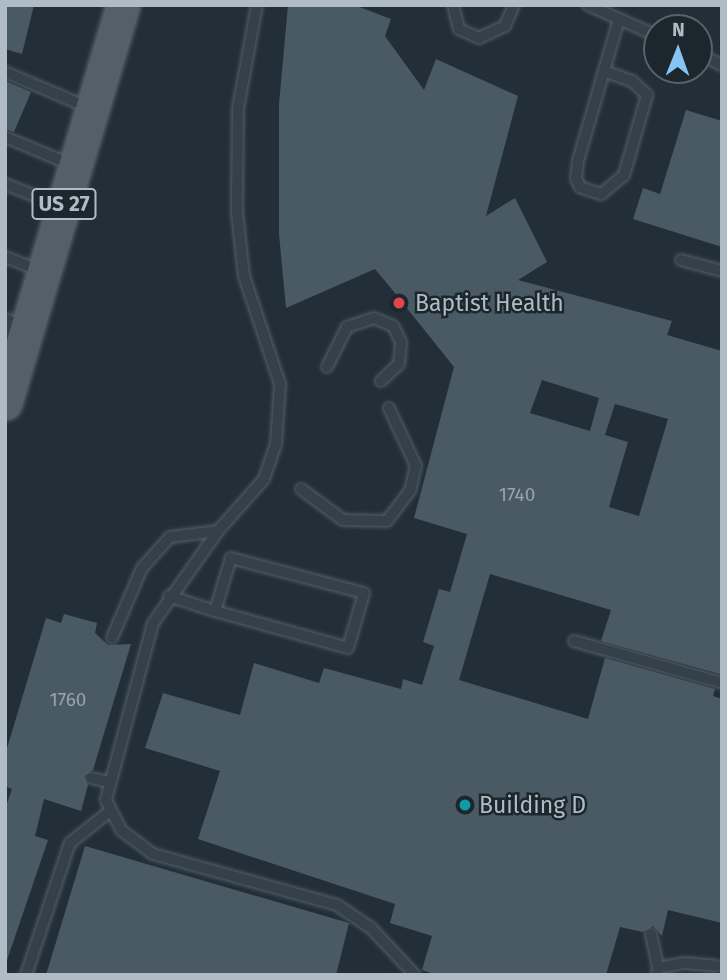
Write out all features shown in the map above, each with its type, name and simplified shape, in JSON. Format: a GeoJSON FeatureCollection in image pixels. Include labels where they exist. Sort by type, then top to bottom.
{"type":"FeatureCollection","features":[{"type":"Feature","properties":{"kind":"main road","name":"US 27"},"geometry":{"type":"LineString","coordinates":[[6,393],[14,333],[43,272],[122,5]]}},
{"type":"Feature","properties":{"kind":"lane"},"geometry":{"type":"LineString","coordinates":[[257,5],[238,109],[237,212],[244,276],[280,384],[278,420],[264,479],[218,531],[169,596],[153,623],[108,782],[110,811],[121,830],[153,854],[337,905],[371,928],[415,975]]}},
{"type":"Feature","properties":{"kind":"lane"},"geometry":{"type":"LineString","coordinates":[[453,5],[459,29],[479,38],[505,26],[514,5]]}},
{"type":"Feature","properties":{"kind":"lane"},"geometry":{"type":"LineString","coordinates":[[588,5],[643,30]]}},
{"type":"Feature","properties":{"kind":"lane"},"geometry":{"type":"LineString","coordinates":[[604,71],[632,81],[647,95],[624,175],[601,194],[580,187],[576,178],[604,71],[619,19]]}},
{"type":"Feature","properties":{"kind":"lane"},"geometry":{"type":"LineString","coordinates":[[5,72],[92,109]]}},
{"type":"Feature","properties":{"kind":"lane"},"geometry":{"type":"LineString","coordinates":[[5,137],[75,166]]}},
{"type":"Feature","properties":{"kind":"lane"},"geometry":{"type":"LineString","coordinates":[[5,184],[63,207]]}},
{"type":"Feature","properties":{"kind":"lane"},"geometry":{"type":"LineString","coordinates":[[5,257],[43,272]]}},
{"type":"Feature","properties":{"kind":"lane"},"geometry":{"type":"LineString","coordinates":[[681,260],[722,271]]}},
{"type":"Feature","properties":{"kind":"lane"},"geometry":{"type":"LineString","coordinates":[[327,367],[346,327],[374,318],[394,326],[401,342],[399,364],[381,381]]}},
{"type":"Feature","properties":{"kind":"lane"},"geometry":{"type":"LineString","coordinates":[[301,489],[343,520],[387,521],[410,491],[416,466],[389,408]]}},
{"type":"Feature","properties":{"kind":"lane"},"geometry":{"type":"LineString","coordinates":[[112,638],[142,568],[170,537],[218,531]]}},
{"type":"Feature","properties":{"kind":"lane"},"geometry":{"type":"LineString","coordinates":[[169,596],[215,611],[348,648],[364,593],[231,558],[215,611]]}},
{"type":"Feature","properties":{"kind":"lane"},"geometry":{"type":"LineString","coordinates":[[574,641],[722,683]]}},
{"type":"Feature","properties":{"kind":"lane"},"geometry":{"type":"LineString","coordinates":[[91,778],[108,782]]}},
{"type":"Feature","properties":{"kind":"lane"},"geometry":{"type":"LineString","coordinates":[[26,975],[70,843],[110,811]]}},
{"type":"Feature","properties":{"kind":"lane"},"geometry":{"type":"LineString","coordinates":[[651,934],[657,971],[716,966]]}},
{"type":"Feature","properties":{"kind":"building"},"geometry":{"type":"Polygon","coordinates":[[[5,5],[34,5],[22,54],[5,49],[5,5]]]}},
{"type":"Feature","properties":{"kind":"building"},"geometry":{"type":"Polygon","coordinates":[[[288,5],[354,5],[391,19],[385,36],[424,90],[436,59],[518,96],[486,216],[515,198],[547,262],[518,280],[672,321],[667,335],[722,351],[720,674],[601,641],[611,610],[490,574],[459,680],[588,719],[605,658],[715,689],[713,696],[722,699],[722,923],[668,910],[662,936],[653,926],[643,932],[620,927],[606,975],[438,975],[422,970],[432,936],[390,923],[395,904],[198,839],[220,771],[145,748],[163,693],[240,715],[254,663],[319,683],[324,668],[401,689],[403,679],[422,685],[434,646],[423,642],[439,589],[450,592],[467,534],[414,518],[454,367],[390,287],[375,269],[286,308],[279,234],[279,104],[288,5]],[[542,380],[530,413],[590,431],[599,398],[542,380]],[[615,404],[605,435],[628,442],[609,507],[639,516],[668,419],[615,404]]]}},
{"type":"Feature","properties":{"kind":"building"},"geometry":{"type":"Polygon","coordinates":[[[5,81],[31,92],[14,132],[5,129],[5,81]]]}},
{"type":"Feature","properties":{"kind":"building"},"geometry":{"type":"Polygon","coordinates":[[[686,110],[722,121],[722,247],[633,219],[643,188],[660,194],[686,110]]]}},
{"type":"Feature","properties":{"kind":"building"},"geometry":{"type":"Polygon","coordinates":[[[64,614],[97,623],[95,633],[108,645],[131,644],[93,770],[84,776],[88,785],[81,811],[44,799],[35,836],[48,840],[5,966],[5,809],[12,789],[5,786],[5,755],[46,618],[61,623],[64,614]]]}},
{"type":"Feature","properties":{"kind":"building"},"geometry":{"type":"Polygon","coordinates":[[[85,846],[349,923],[336,975],[46,975],[85,846]]]}},
{"type":"Feature","properties":{"kind":"place","name":"Baptist Health"},"geometry":{"type":"Point","coordinates":[399,303]}},
{"type":"Feature","properties":{"kind":"place","name":"Building D"},"geometry":{"type":"Point","coordinates":[465,805]}}]}
